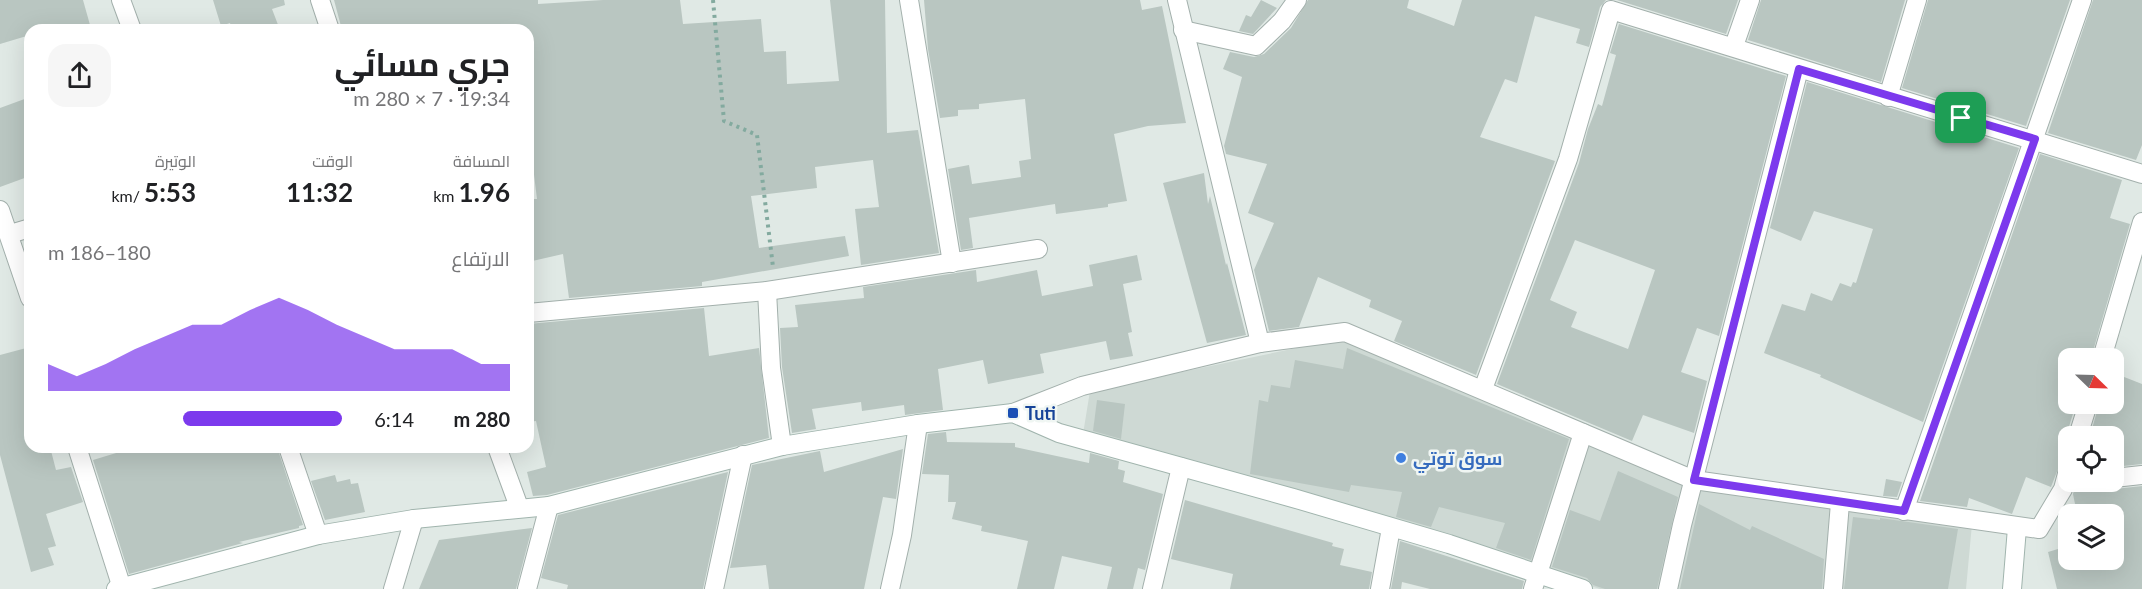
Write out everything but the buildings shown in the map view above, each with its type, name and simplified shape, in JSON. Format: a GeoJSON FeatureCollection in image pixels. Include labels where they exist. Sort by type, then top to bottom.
{"type":"FeatureCollection","features":[{"type":"Feature","properties":{"kind":"street"},"geometry":{"type":"LineString","coordinates":[[121,0],[130,24]]}},
{"type":"Feature","properties":{"kind":"street"},"geometry":{"type":"LineString","coordinates":[[320,0],[328,24]]}},
{"type":"Feature","properties":{"kind":"street"},"geometry":{"type":"LineString","coordinates":[[909,0],[952,263]]}},
{"type":"Feature","properties":{"kind":"street"},"geometry":{"type":"LineString","coordinates":[[1177,0],[1260,343]]}},
{"type":"Feature","properties":{"kind":"street"},"geometry":{"type":"LineString","coordinates":[[1183,30],[1256,46],[1282,21],[1298,0]]}},
{"type":"Feature","properties":{"kind":"street"},"geometry":{"type":"LineString","coordinates":[[1734,46],[1750,0]]}},
{"type":"Feature","properties":{"kind":"street"},"geometry":{"type":"LineString","coordinates":[[1887,97],[1917,0]]}},
{"type":"Feature","properties":{"kind":"street"},"geometry":{"type":"LineString","coordinates":[[1904,511],[2082,0]]}},
{"type":"Feature","properties":{"kind":"street"},"geometry":{"type":"LineString","coordinates":[[1483,389],[1568,159],[1611,10],[1734,46],[1887,97],[2035,139],[2142,174]]}},
{"type":"Feature","properties":{"kind":"street"},"geometry":{"type":"LineString","coordinates":[[1668,589],[1799,69]]}},
{"type":"Feature","properties":{"kind":"street"},"geometry":{"type":"LineString","coordinates":[[0,210],[24,279]]}},
{"type":"Feature","properties":{"kind":"street"},"geometry":{"type":"LineString","coordinates":[[2105,348],[2142,222]]}},
{"type":"Feature","properties":{"kind":"street"},"geometry":{"type":"LineString","coordinates":[[10,234],[24,230]]}},
{"type":"Feature","properties":{"kind":"street"},"geometry":{"type":"LineString","coordinates":[[534,312],[771,290],[1038,249]]}},
{"type":"Feature","properties":{"kind":"street"},"geometry":{"type":"LineString","coordinates":[[771,290],[771,368],[782,446]]}},
{"type":"Feature","properties":{"kind":"street"},"geometry":{"type":"LineString","coordinates":[[79,453],[119,588],[318,535],[414,519],[519,507],[549,506],[782,446],[918,424],[1013,413],[1082,386],[1260,343],[1345,332],[1694,480],[1840,503],[2017,528],[2039,529],[2052,511],[2060,492]]}},
{"type":"Feature","properties":{"kind":"street"},"geometry":{"type":"LineString","coordinates":[[1013,413],[1059,433],[1391,528],[1535,582],[1583,589]]}},
{"type":"Feature","properties":{"kind":"street"},"geometry":{"type":"LineString","coordinates":[[890,589],[902,535],[918,424]]}},
{"type":"Feature","properties":{"kind":"street"},"geometry":{"type":"LineString","coordinates":[[1535,582],[1583,433]]}},
{"type":"Feature","properties":{"kind":"street"},"geometry":{"type":"LineString","coordinates":[[290,453],[318,535]]}},
{"type":"Feature","properties":{"kind":"street"},"geometry":{"type":"LineString","coordinates":[[499,453],[519,507]]}},
{"type":"Feature","properties":{"kind":"street"},"geometry":{"type":"LineString","coordinates":[[714,589],[743,455]]}},
{"type":"Feature","properties":{"kind":"street"},"geometry":{"type":"LineString","coordinates":[[1152,589],[1181,467]]}},
{"type":"Feature","properties":{"kind":"street"},"geometry":{"type":"LineString","coordinates":[[2124,477],[2142,475]]}},
{"type":"Feature","properties":{"kind":"street"},"geometry":{"type":"LineString","coordinates":[[1833,589],[1840,503]]}},
{"type":"Feature","properties":{"kind":"street"},"geometry":{"type":"LineString","coordinates":[[527,589],[549,506]]}},
{"type":"Feature","properties":{"kind":"street"},"geometry":{"type":"LineString","coordinates":[[393,589],[414,519]]}},
{"type":"Feature","properties":{"kind":"street"},"geometry":{"type":"LineString","coordinates":[[1380,589],[1391,528]]}},
{"type":"Feature","properties":{"kind":"street"},"geometry":{"type":"LineString","coordinates":[[2012,589],[2017,528]]}},
{"type":"Feature","properties":{"kind":"path"},"geometry":{"type":"LineString","coordinates":[[713,0],[724,121],[756,135],[771,290]]}},
{"type":"Feature","properties":{"kind":"shaded area","name":"سوق توتي"},"geometry":{"type":"Polygon","coordinates":[[[1345,338],[1693,483],[1972,524],[1966,589],[1600,589],[1474,547],[1083,434],[1090,391],[1345,338]]]}},
{"type":"Feature","properties":{"kind":"place","name":"Tuti"},"geometry":{"type":"Point","coordinates":[1013,413]}},
{"type":"Feature","properties":{"kind":"place","name":"سوق توتي"},"geometry":{"type":"Point","coordinates":[1401,458]}},
{"type":"Feature","properties":{"kind":"route"},"geometry":{"type":"LineString","coordinates":[[1799,69],[1961,118],[2035,139],[1904,511],[1694,480],[1799,69]]}}]}
